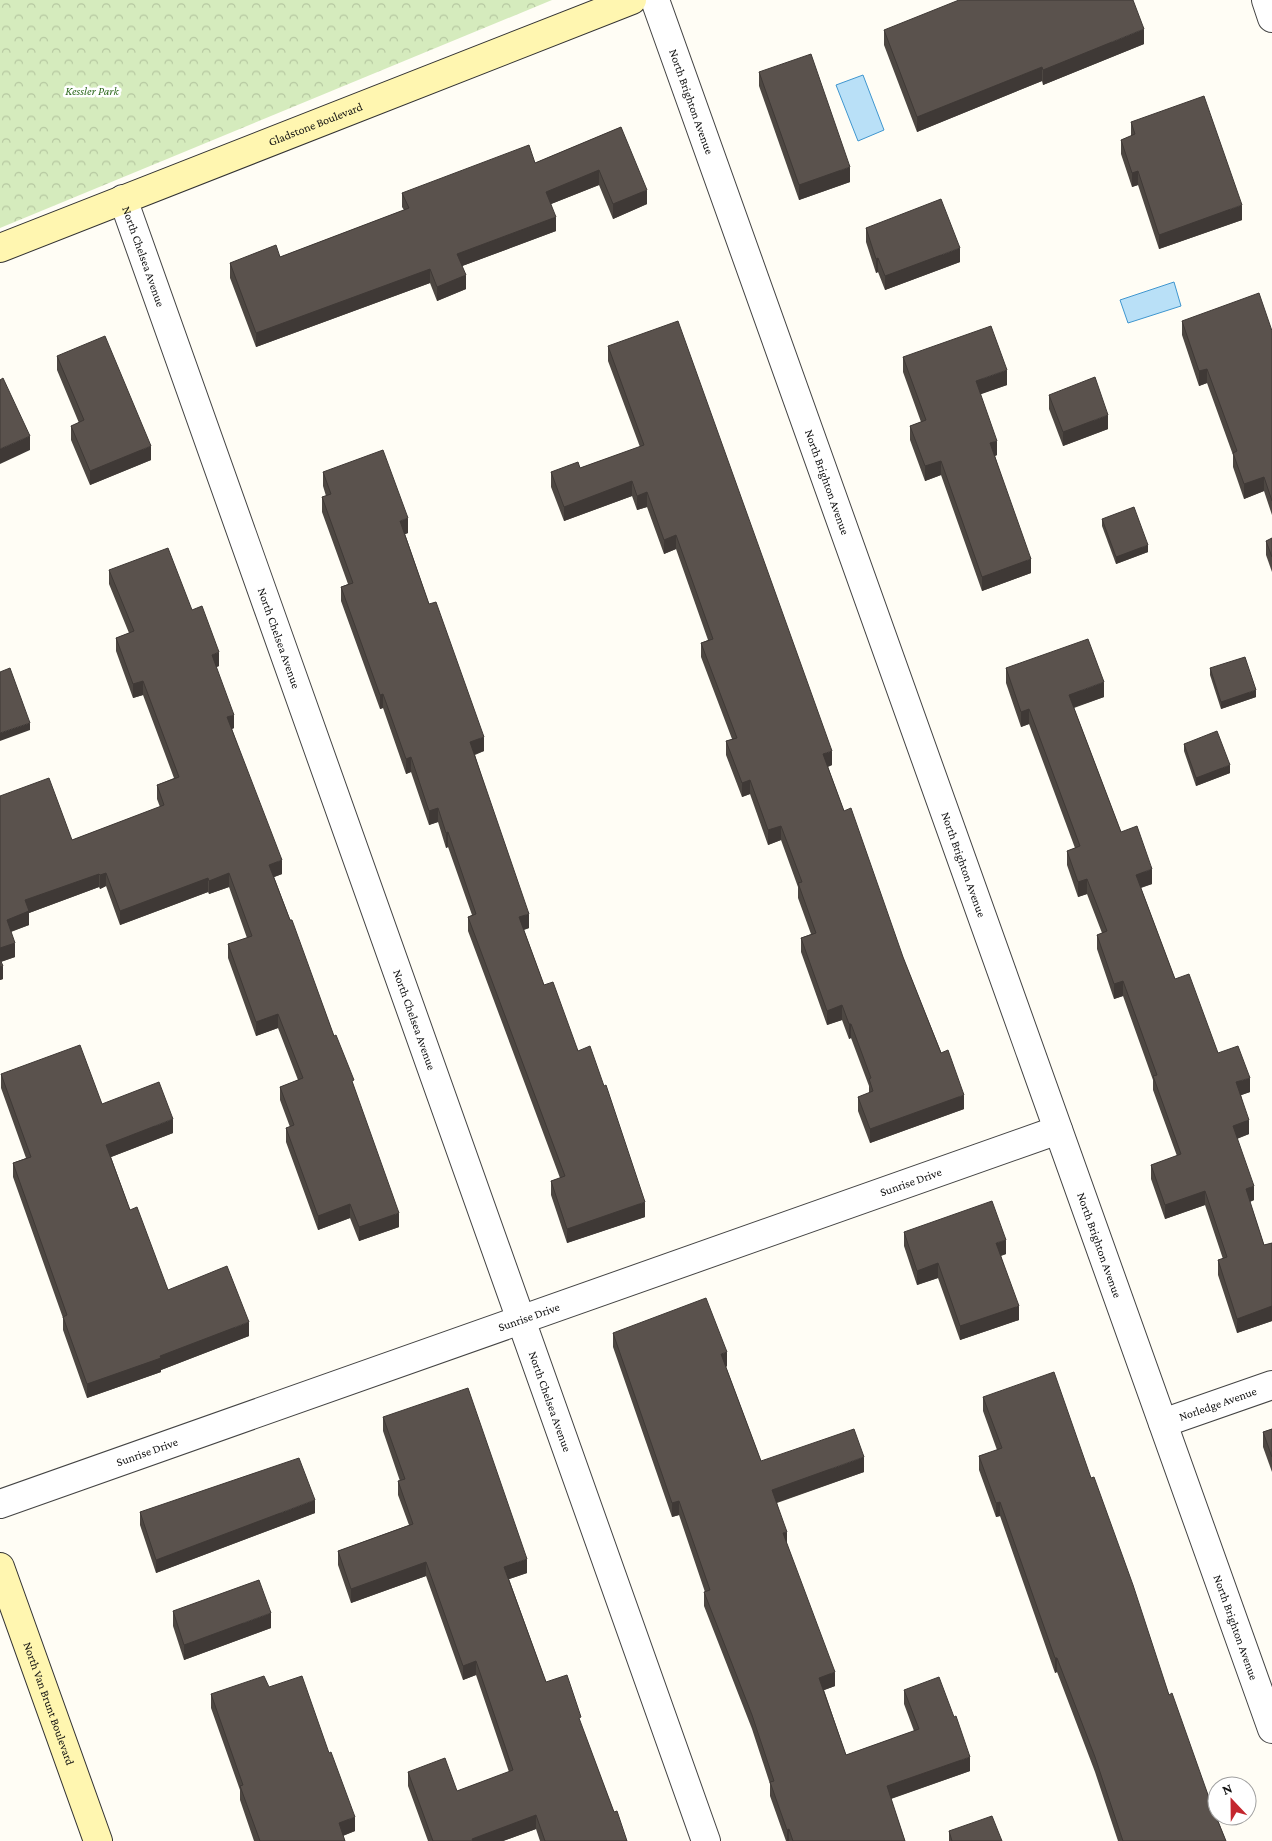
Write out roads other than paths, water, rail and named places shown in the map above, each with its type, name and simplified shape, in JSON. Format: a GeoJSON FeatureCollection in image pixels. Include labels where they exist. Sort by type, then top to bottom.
{"type":"FeatureCollection","features":[{"type":"Feature","properties":{"kind":"street","name":"Gladstone Boulevard"},"geometry":{"type":"LineString","coordinates":[[0,248],[632,0]]}},
{"type":"Feature","properties":{"kind":"street","name":"North Brighton Avenue"},"geometry":{"type":"LineString","coordinates":[[655,0],[1272,1728]]}},
{"type":"Feature","properties":{"kind":"street"},"geometry":{"type":"LineString","coordinates":[[1266,0],[1272,18]]}},
{"type":"Feature","properties":{"kind":"street","name":"North Chelsea Avenue"},"geometry":{"type":"LineString","coordinates":[[123,199],[706,1841]]}},
{"type":"Feature","properties":{"kind":"street","name":"Sunrise Drive"},"geometry":{"type":"LineString","coordinates":[[0,1504],[1058,1130]]}},
{"type":"Feature","properties":{"kind":"street","name":"Norledge Avenue"},"geometry":{"type":"LineString","coordinates":[[1164,1423],[1272,1385]]}},
{"type":"Feature","properties":{"kind":"street","name":"North Van Brunt Boulevard"},"geometry":{"type":"LineString","coordinates":[[0,1567],[98,1841]]}},
{"type":"Feature","properties":{"kind":"water"},"geometry":{"type":"Polygon","coordinates":[[[863,75],[884,130],[858,141],[836,85],[863,75]]]}},
{"type":"Feature","properties":{"kind":"water"},"geometry":{"type":"Polygon","coordinates":[[[1174,282],[1181,306],[1128,323],[1120,300],[1174,282]]]}},
{"type":"Feature","properties":{"kind":"park label","name":"Kessler Park"},"geometry":{"type":"Point","coordinates":[92,91]}}]}
